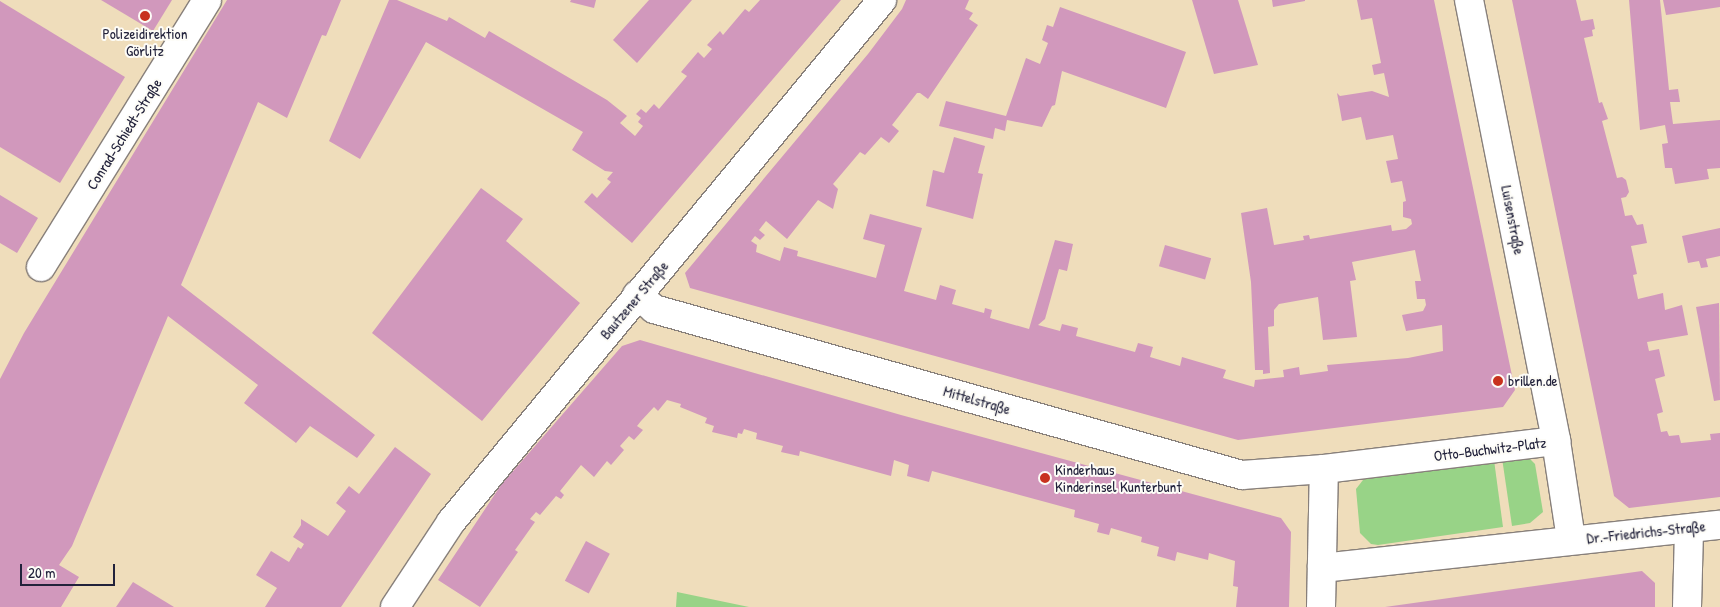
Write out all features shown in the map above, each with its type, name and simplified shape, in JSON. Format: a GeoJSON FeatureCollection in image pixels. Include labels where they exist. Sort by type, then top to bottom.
{"type":"FeatureCollection","features":[{"type":"Feature","properties":{"kind":"street","name":"Conrad-Schiedt-Straße"},"geometry":{"type":"LineString","coordinates":[[41,267],[207,0]]}},
{"type":"Feature","properties":{"kind":"street","name":"Bautzener Straße"},"geometry":{"type":"LineString","coordinates":[[395,607],[451,522],[803,99],[882,0]]}},
{"type":"Feature","properties":{"kind":"street","name":"Luisenstraße"},"geometry":{"type":"LineString","coordinates":[[1469,0],[1556,441]]}},
{"type":"Feature","properties":{"kind":"street","name":"Mittelstraße"},"geometry":{"type":"LineString","coordinates":[[638,295],[654,309],[1242,474],[1324,468]]}},
{"type":"Feature","properties":{"kind":"street","name":"Otto-Buchwitz-Platz"},"geometry":{"type":"LineString","coordinates":[[1324,468],[1556,441],[1571,539]]}},
{"type":"Feature","properties":{"kind":"street"},"geometry":{"type":"LineString","coordinates":[[1321,607],[1324,468]]}},
{"type":"Feature","properties":{"kind":"street","name":"Dr.-Friedrichs-Straße"},"geometry":{"type":"LineString","coordinates":[[1571,539],[1720,525]]}},
{"type":"Feature","properties":{"kind":"street"},"geometry":{"type":"LineString","coordinates":[[1687,607],[1688,529]]}},
{"type":"Feature","properties":{"kind":"street"},"geometry":{"type":"LineString","coordinates":[[1322,568],[1571,539]]}},
{"type":"Feature","properties":{"kind":"green space"},"geometry":{"type":"Polygon","coordinates":[[[1528,457],[1535,464],[1543,512],[1530,523],[1512,526],[1502,458],[1528,457]]]}},
{"type":"Feature","properties":{"kind":"green space"},"geometry":{"type":"Polygon","coordinates":[[[1494,460],[1503,527],[1378,545],[1371,544],[1360,533],[1356,489],[1363,480],[1369,477],[1494,460]]]}},
{"type":"Feature","properties":{"kind":"green space"},"geometry":{"type":"Polygon","coordinates":[[[677,592],[749,607],[676,607],[677,592]]]}},
{"type":"Feature","properties":{"kind":"building","name":"Polizeidirektion Görlitz"},"geometry":{"type":"Polygon","coordinates":[[[101,0],[172,0],[153,31],[101,0]]]}},
{"type":"Feature","properties":{"kind":"building"},"geometry":{"type":"Polygon","coordinates":[[[227,0],[341,0],[326,36],[322,35],[287,118],[258,102],[181,285],[375,435],[357,458],[310,426],[296,443],[244,403],[258,385],[168,316],[72,546],[59,565],[79,577],[61,607],[0,607],[0,379],[24,333],[227,0]]]}},
{"type":"Feature","properties":{"kind":"building"},"geometry":{"type":"Polygon","coordinates":[[[389,0],[397,0],[447,21],[449,17],[485,38],[489,31],[607,100],[627,116],[620,123],[635,136],[643,126],[638,122],[641,118],[636,114],[641,109],[646,113],[654,104],[659,109],[687,76],[681,72],[698,52],[704,58],[712,49],[707,45],[720,31],[723,35],[745,9],[749,12],[760,0],[841,0],[632,243],[584,202],[592,193],[597,198],[611,182],[607,179],[613,172],[605,171],[572,150],[583,132],[426,42],[360,159],[329,141],[389,0]]]}},
{"type":"Feature","properties":{"kind":"building"},"geometry":{"type":"Polygon","coordinates":[[[571,0],[596,0],[594,8],[570,2],[571,0]]]}},
{"type":"Feature","properties":{"kind":"building"},"geometry":{"type":"Polygon","coordinates":[[[649,0],[692,0],[637,63],[613,40],[649,0]]]}},
{"type":"Feature","properties":{"kind":"building"},"geometry":{"type":"Polygon","coordinates":[[[906,0],[969,0],[965,9],[973,13],[969,19],[978,25],[928,99],[917,93],[892,125],[899,131],[889,143],[881,137],[865,155],[860,152],[833,184],[838,189],[833,209],[818,200],[787,239],[766,221],[759,230],[765,235],[760,240],[755,236],[751,241],[757,245],[756,252],[780,261],[784,247],[798,251],[797,256],[876,278],[885,245],[863,239],[870,214],[922,228],[904,291],[936,300],[940,285],[956,290],[952,304],[984,313],[985,308],[992,310],[990,318],[1029,329],[1055,240],[1073,244],[1067,271],[1059,269],[1045,319],[1038,325],[1060,331],[1062,324],[1078,328],[1076,336],[1135,352],[1138,343],[1153,347],[1150,357],[1180,366],[1182,357],[1226,370],[1223,378],[1254,387],[1255,380],[1284,377],[1283,370],[1299,367],[1300,375],[1328,371],[1327,365],[1408,358],[1443,351],[1442,325],[1406,331],[1402,315],[1423,311],[1426,305],[1425,299],[1417,299],[1415,281],[1421,281],[1415,250],[1352,262],[1356,280],[1350,281],[1357,337],[1323,340],[1318,297],[1279,304],[1274,310],[1274,326],[1268,327],[1270,373],[1263,374],[1263,370],[1255,370],[1251,282],[1241,213],[1267,208],[1274,245],[1304,240],[1303,236],[1309,235],[1310,239],[1391,225],[1392,231],[1406,229],[1412,224],[1411,219],[1403,217],[1403,202],[1406,201],[1402,181],[1391,183],[1386,161],[1398,159],[1393,135],[1366,140],[1361,117],[1342,121],[1337,93],[1340,96],[1372,91],[1389,97],[1384,73],[1374,75],[1372,65],[1381,63],[1372,18],[1361,20],[1357,0],[1434,0],[1515,390],[1503,407],[1238,440],[690,288],[685,273],[868,54],[902,9],[906,0]]]}},
{"type":"Feature","properties":{"kind":"building"},"geometry":{"type":"Polygon","coordinates":[[[1192,0],[1238,0],[1258,65],[1214,74],[1192,0]]]}},
{"type":"Feature","properties":{"kind":"building"},"geometry":{"type":"Polygon","coordinates":[[[1272,0],[1305,0],[1305,1],[1273,7],[1272,0]]]}},
{"type":"Feature","properties":{"kind":"building"},"geometry":{"type":"Polygon","coordinates":[[[1512,0],[1576,0],[1581,21],[1593,19],[1595,29],[1592,30],[1593,36],[1584,38],[1599,103],[1602,102],[1608,119],[1602,121],[1617,178],[1622,177],[1626,180],[1629,192],[1626,197],[1621,198],[1625,216],[1632,215],[1637,225],[1643,224],[1647,243],[1631,246],[1637,274],[1633,275],[1638,299],[1663,293],[1665,310],[1682,305],[1688,335],[1647,342],[1649,351],[1659,349],[1665,376],[1655,379],[1663,412],[1657,414],[1661,432],[1667,431],[1669,436],[1679,435],[1681,443],[1711,440],[1710,434],[1720,433],[1720,497],[1629,508],[1614,496],[1512,0]]]}},
{"type":"Feature","properties":{"kind":"building"},"geometry":{"type":"Polygon","coordinates":[[[1629,0],[1660,0],[1669,90],[1678,89],[1680,102],[1670,102],[1673,124],[1720,120],[1720,168],[1707,169],[1709,179],[1675,184],[1672,168],[1665,168],[1662,144],[1668,143],[1665,125],[1640,130],[1629,0]]]}},
{"type":"Feature","properties":{"kind":"building"},"geometry":{"type":"Polygon","coordinates":[[[1663,0],[1720,0],[1720,7],[1666,15],[1663,0]]]}},
{"type":"Feature","properties":{"kind":"building"},"geometry":{"type":"Polygon","coordinates":[[[0,1],[125,77],[60,183],[0,147],[0,1]]]}},
{"type":"Feature","properties":{"kind":"building"},"geometry":{"type":"Polygon","coordinates":[[[1060,7],[1186,52],[1166,108],[1062,71],[1055,105],[1052,106],[1042,127],[1007,120],[1005,131],[995,128],[993,139],[939,126],[946,101],[1006,116],[1026,58],[1040,64],[1048,43],[1042,40],[1047,25],[1053,27],[1060,7]]]}},
{"type":"Feature","properties":{"kind":"building"},"geometry":{"type":"Polygon","coordinates":[[[954,137],[985,146],[978,173],[983,174],[973,219],[926,206],[933,170],[944,173],[954,137]]]}},
{"type":"Feature","properties":{"kind":"building"},"geometry":{"type":"Polygon","coordinates":[[[481,188],[523,219],[506,241],[580,303],[482,421],[372,333],[481,188]]]}},
{"type":"Feature","properties":{"kind":"building"},"geometry":{"type":"Polygon","coordinates":[[[0,195],[38,218],[17,253],[0,243],[0,195]]]}},
{"type":"Feature","properties":{"kind":"building"},"geometry":{"type":"Polygon","coordinates":[[[1720,228],[1720,256],[1706,259],[1708,267],[1701,268],[1699,261],[1688,263],[1682,236],[1720,228]]]}},
{"type":"Feature","properties":{"kind":"building"},"geometry":{"type":"Polygon","coordinates":[[[1165,245],[1211,258],[1205,279],[1159,266],[1165,245]]]}},
{"type":"Feature","properties":{"kind":"building"},"geometry":{"type":"Polygon","coordinates":[[[1719,303],[1720,400],[1714,401],[1696,307],[1719,303]]]}},
{"type":"Feature","properties":{"kind":"building"},"geometry":{"type":"Polygon","coordinates":[[[640,340],[901,415],[1281,518],[1291,532],[1289,607],[1236,607],[1238,587],[1233,586],[1235,561],[1209,553],[1208,560],[1177,552],[1175,561],[1157,556],[1159,547],[1141,542],[1142,537],[1111,528],[1109,535],[1097,532],[1099,524],[1074,517],[1075,510],[932,471],[929,482],[907,476],[909,465],[894,460],[891,476],[800,451],[799,456],[781,452],[783,446],[756,439],[757,433],[744,429],[742,434],[738,433],[737,438],[712,432],[714,426],[705,423],[707,418],[680,407],[681,404],[667,400],[658,411],[654,407],[641,421],[637,426],[643,430],[634,440],[629,436],[620,446],[624,450],[611,465],[607,461],[594,477],[581,465],[560,491],[564,495],[561,499],[556,496],[540,515],[536,512],[530,519],[535,522],[515,550],[518,552],[480,607],[438,580],[501,485],[622,346],[640,340]]]}},
{"type":"Feature","properties":{"kind":"building"},"geometry":{"type":"Polygon","coordinates":[[[395,447],[431,474],[341,607],[265,607],[277,588],[256,575],[271,551],[289,562],[298,547],[301,549],[304,544],[293,537],[301,525],[301,519],[328,536],[346,511],[336,503],[349,486],[359,494],[395,447]]]}},
{"type":"Feature","properties":{"kind":"building"},"geometry":{"type":"Polygon","coordinates":[[[586,541],[610,554],[589,593],[565,581],[586,541]]]}},
{"type":"Feature","properties":{"kind":"building"},"geometry":{"type":"Polygon","coordinates":[[[1642,571],[1655,583],[1655,607],[1385,607],[1642,571]]]}},
{"type":"Feature","properties":{"kind":"building"},"geometry":{"type":"Polygon","coordinates":[[[133,582],[174,607],[116,607],[133,582]]]}},
{"type":"Feature","properties":{"kind":"place","name":"Polizeidirektion Görlitz"},"geometry":{"type":"Point","coordinates":[145,16]}},
{"type":"Feature","properties":{"kind":"place","name":"brillen.de"},"geometry":{"type":"Point","coordinates":[1498,381]}},
{"type":"Feature","properties":{"kind":"place","name":"Kinderhaus Kinderinsel Kunterbunt"},"geometry":{"type":"Point","coordinates":[1045,478]}}]}
